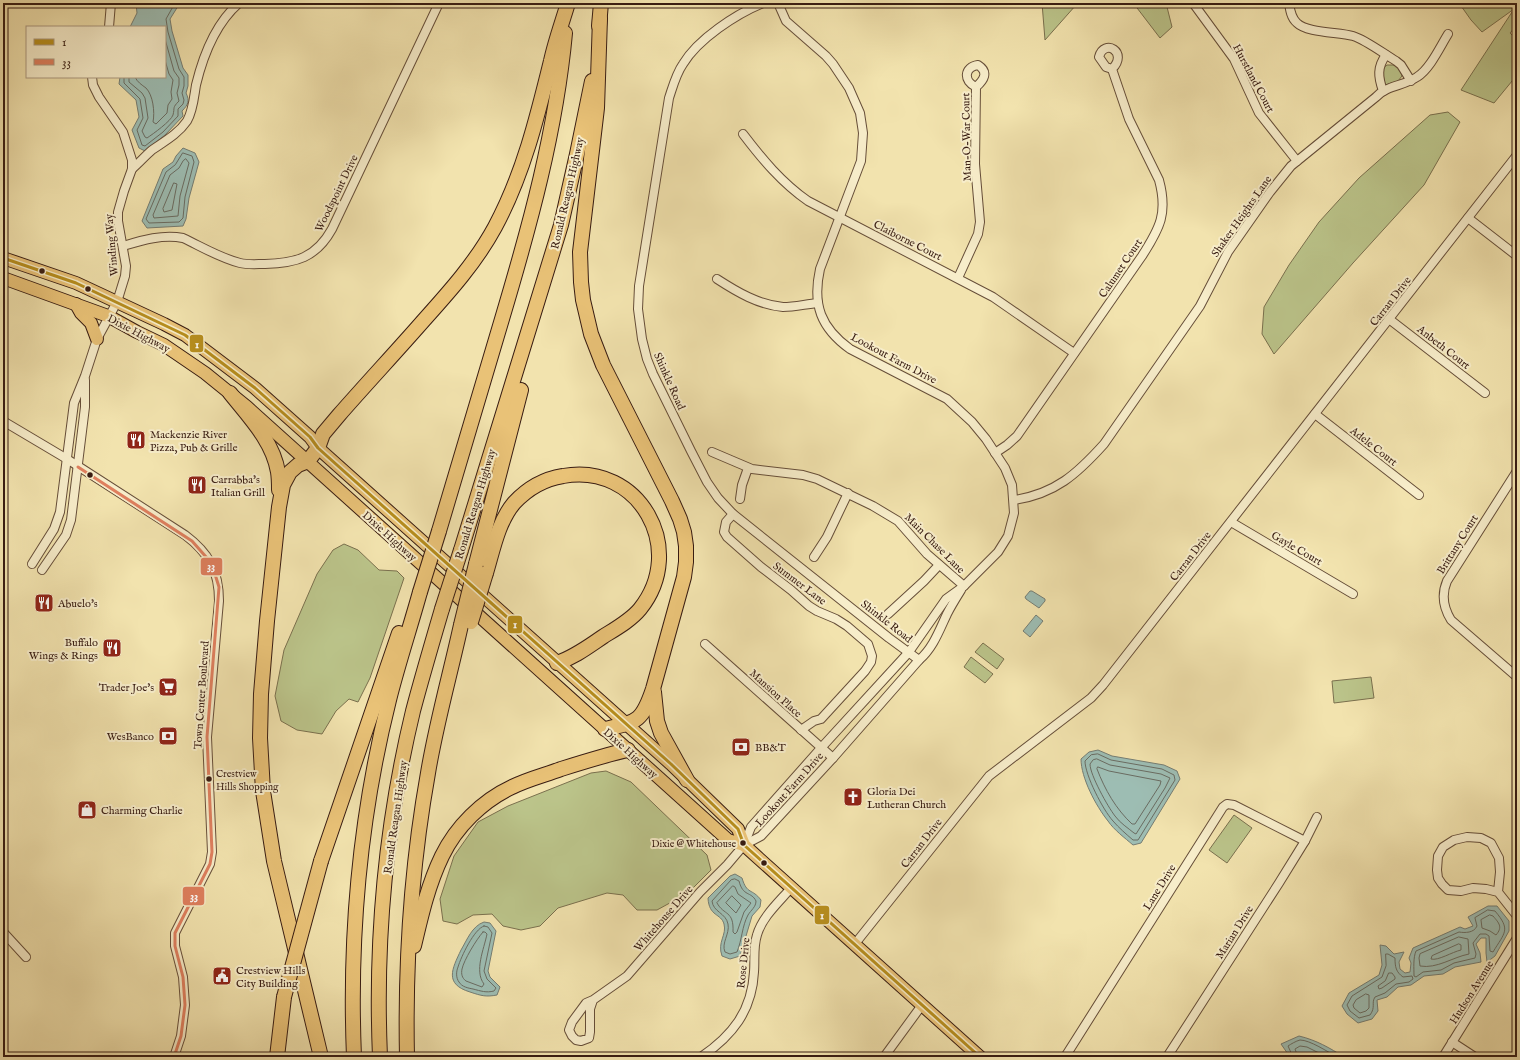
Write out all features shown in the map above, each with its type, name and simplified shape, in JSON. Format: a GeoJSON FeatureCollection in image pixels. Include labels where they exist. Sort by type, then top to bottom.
{"type":"FeatureCollection","features":[{"type":"Feature","properties":{"kind":"highway"},"geometry":{"type":"LineString","coordinates":[[321,1057],[274,861],[263,790],[260,738],[260,694],[279,507],[283,485],[287,476],[298,464],[308,461],[318,448],[323,434],[335,419],[463,276],[485,245],[517,176],[530,140],[568,3]]}},
{"type":"Feature","properties":{"kind":"highway"},"geometry":{"type":"LineString","coordinates":[[354,1057],[353,991],[357,903],[367,811],[376,759],[389,700],[420,592],[440,531],[527,234],[546,155],[557,100],[568,3]]}},
{"type":"Feature","properties":{"kind":"highway","name":"Ronald Reagan Highway"},"geometry":{"type":"LineString","coordinates":[[380,1057],[379,986],[383,912],[395,805],[413,712],[442,609],[561,226],[592,79],[601,3]]}},
{"type":"Feature","properties":{"kind":"highway"},"geometry":{"type":"LineString","coordinates":[[600,18],[598,108],[580,252],[583,300],[596,349],[675,507],[682,525],[686,546],[684,577],[648,705],[640,718],[627,724],[605,729]]}},
{"type":"Feature","properties":{"kind":"highway"},"geometry":{"type":"LineString","coordinates":[[407,1057],[406,1000],[408,932],[415,853],[428,773],[439,719],[481,569],[516,404],[537,340],[538,304]]}},
{"type":"Feature","properties":{"kind":"highway"},"geometry":{"type":"LineString","coordinates":[[230,393],[253,422],[272,451],[278,473],[279,507]]}},
{"type":"Feature","properties":{"kind":"highway"},"geometry":{"type":"LineString","coordinates":[[481,569],[506,515],[525,493],[539,483],[569,474],[594,476],[620,486],[640,503],[653,524],[659,545],[660,556],[655,584],[640,609],[628,621],[569,659],[557,663]]}},
{"type":"Feature","properties":{"kind":"highway"},"geometry":{"type":"LineString","coordinates":[[277,1057],[284,997],[321,861],[404,617],[420,592]]}},
{"type":"Feature","properties":{"kind":"highway"},"geometry":{"type":"LineString","coordinates":[[653,689],[660,733],[687,780]]}},
{"type":"Feature","properties":{"kind":"highway"},"geometry":{"type":"LineString","coordinates":[[407,972],[424,907],[436,870],[442,855],[467,820],[499,794],[512,787],[591,760],[628,750]]}},
{"type":"Feature","properties":{"kind":"main road","name":"Dixie Highway"},"geometry":{"type":"LineString","coordinates":[[3,258],[76,283],[164,324],[185,335],[256,388],[310,437],[318,448],[627,724],[687,780],[738,829],[744,845]]}},
{"type":"Feature","properties":{"kind":"main road","name":"Dixie Highway"},"geometry":{"type":"LineString","coordinates":[[3,278],[108,316],[164,345],[230,393],[308,461],[728,840],[744,845],[980,1057]]}},
{"type":"Feature","properties":{"kind":"main road"},"geometry":{"type":"LineString","coordinates":[[76,304],[81,313],[91,324],[97,339]]}},
{"type":"Feature","properties":{"kind":"main road"},"geometry":{"type":"LineString","coordinates":[[108,316],[121,314],[134,317],[180,341],[259,400],[308,444],[318,448]]}},
{"type":"Feature","properties":{"kind":"street"},"geometry":{"type":"LineString","coordinates":[[109,26],[111,3]]}},
{"type":"Feature","properties":{"kind":"street"},"geometry":{"type":"LineString","coordinates":[[132,169],[151,151],[178,131],[188,119],[204,59],[218,30],[239,3]]}},
{"type":"Feature","properties":{"kind":"street","name":"Woodspoint Drive"},"geometry":{"type":"LineString","coordinates":[[123,246],[152,238],[176,236],[225,258],[245,264],[282,264],[297,260],[314,251],[326,239],[332,229],[439,3]]}},
{"type":"Feature","properties":{"kind":"street","name":"Shinkle Road"},"geometry":{"type":"LineString","coordinates":[[762,3],[735,18],[706,39],[690,54],[678,72],[669,98],[639,286],[638,309],[642,339],[653,374],[707,482],[718,498],[733,514],[919,660]]}},
{"type":"Feature","properties":{"kind":"street","name":"Lookout Farm Drive"},"geometry":{"type":"LineString","coordinates":[[744,845],[752,827],[821,748],[909,652],[946,599],[964,586],[998,552],[1005,542],[1013,521],[1014,500],[1012,485],[1008,476],[995,453],[972,422],[947,399],[850,349],[838,340],[826,326],[821,316],[818,303],[817,280],[861,161],[863,133],[860,113],[849,88],[826,56],[786,21],[778,3]]}},
{"type":"Feature","properties":{"kind":"street","name":"Hurstland Court"},"geometry":{"type":"LineString","coordinates":[[1194,3],[1234,59],[1259,113],[1297,161]]}},
{"type":"Feature","properties":{"kind":"street"},"geometry":{"type":"LineString","coordinates":[[1289,3],[1291,14],[1299,25],[1310,29],[1354,36],[1401,65],[1411,80]]}},
{"type":"Feature","properties":{"kind":"street","name":"Shaker Heights Lane"},"geometry":{"type":"LineString","coordinates":[[1014,500],[1038,495],[1059,486],[1073,476],[1104,444],[1200,306],[1228,252],[1270,192],[1291,166],[1383,91],[1418,77],[1424,71],[1448,34]]}},
{"type":"Feature","properties":{"kind":"street"},"geometry":{"type":"LineString","coordinates":[[1383,91],[1379,81],[1378,71],[1380,64],[1386,55]]}},
{"type":"Feature","properties":{"kind":"street","name":"Calumet Court"},"geometry":{"type":"LineString","coordinates":[[995,453],[1017,436],[1156,235],[1162,216],[1162,190],[1159,180],[1129,119],[1112,69]]}},
{"type":"Feature","properties":{"kind":"street","name":"Winding Way"},"geometry":{"type":"LineString","coordinates":[[92,78],[93,85],[99,97],[123,132],[132,160],[132,169],[118,212],[118,221],[126,266],[126,276],[116,302]]}},
{"type":"Feature","properties":{"kind":"street","name":"Man-O-War Court"},"geometry":{"type":"LineString","coordinates":[[958,278],[978,234],[980,222],[975,164],[976,87]]}},
{"type":"Feature","properties":{"kind":"street","name":"Claiborne Court"},"geometry":{"type":"LineString","coordinates":[[743,134],[757,152],[795,192],[993,297],[1074,353]]}},
{"type":"Feature","properties":{"kind":"street","name":"Carran Drive"},"geometry":{"type":"LineString","coordinates":[[854,945],[989,776],[1091,698],[1103,685],[1517,155]]}},
{"type":"Feature","properties":{"kind":"street"},"geometry":{"type":"LineString","coordinates":[[1468,218],[1517,256]]}},
{"type":"Feature","properties":{"kind":"street"},"geometry":{"type":"LineString","coordinates":[[717,279],[734,290],[770,305],[788,307],[818,303]]}},
{"type":"Feature","properties":{"kind":"street"},"geometry":{"type":"LineString","coordinates":[[32,564],[54,529],[60,512],[74,403],[85,376],[97,339],[116,302]]}},
{"type":"Feature","properties":{"kind":"street","name":"Anbeth Court"},"geometry":{"type":"LineString","coordinates":[[1389,319],[1485,393]]}},
{"type":"Feature","properties":{"kind":"street"},"geometry":{"type":"LineString","coordinates":[[42,570],[66,535],[71,520],[85,407],[85,376]]}},
{"type":"Feature","properties":{"kind":"street","name":"Adele Court"},"geometry":{"type":"LineString","coordinates":[[1315,414],[1419,495]]}},
{"type":"Feature","properties":{"kind":"street","name":"Town Center Boulevard"},"geometry":{"type":"LineString","coordinates":[[3,421],[67,459],[186,535],[198,544],[208,557],[215,571],[219,587],[206,737],[212,852],[210,864],[175,933],[175,946],[183,977],[185,1005],[181,1036],[174,1057]]}},
{"type":"Feature","properties":{"kind":"street","name":"Main Chase Lane"},"geometry":{"type":"LineString","coordinates":[[712,452],[748,468],[762,472],[803,475],[817,479],[873,506],[898,521],[939,565],[964,586]]}},
{"type":"Feature","properties":{"kind":"street"},"geometry":{"type":"LineString","coordinates":[[740,499],[742,485],[748,468]]}},
{"type":"Feature","properties":{"kind":"street","name":"Brittany Court"},"geometry":{"type":"LineString","coordinates":[[1516,476],[1447,581],[1444,587],[1443,598],[1446,611],[1451,620],[1517,678]]}},
{"type":"Feature","properties":{"kind":"street"},"geometry":{"type":"LineString","coordinates":[[814,557],[827,537],[848,493]]}},
{"type":"Feature","properties":{"kind":"street","name":"Summer Lane"},"geometry":{"type":"LineString","coordinates":[[733,514],[726,522],[724,532],[727,537],[809,606],[847,626],[868,644],[871,650],[871,662],[865,671],[821,720],[814,721],[801,730]]}},
{"type":"Feature","properties":{"kind":"street","name":"Gayle Court"},"geometry":{"type":"LineString","coordinates":[[1231,522],[1353,594]]}},
{"type":"Feature","properties":{"kind":"street"},"geometry":{"type":"LineString","coordinates":[[888,614],[939,565]]}},
{"type":"Feature","properties":{"kind":"street","name":"Lookout Farm Drive"},"geometry":{"type":"LineString","coordinates":[[744,845],[762,836],[919,660],[927,653],[934,642],[950,608],[964,586]]}},
{"type":"Feature","properties":{"kind":"street","name":"Mansion Place"},"geometry":{"type":"LineString","coordinates":[[705,644],[833,758]]}},
{"type":"Feature","properties":{"kind":"street","name":"Lane Drive"},"geometry":{"type":"LineString","coordinates":[[1065,1057],[1223,807],[1227,804],[1234,805],[1305,841]]}},
{"type":"Feature","properties":{"kind":"street","name":"Marian Drive"},"geometry":{"type":"LineString","coordinates":[[1167,1057],[1305,841],[1317,817]]}},
{"type":"Feature","properties":{"kind":"street"},"geometry":{"type":"LineString","coordinates":[[1498,892],[1500,872],[1499,858],[1491,843],[1481,838],[1467,837],[1454,840],[1443,847],[1438,856],[1436,870],[1438,878],[1448,890],[1461,891],[1473,888],[1498,892],[1517,916]]}},
{"type":"Feature","properties":{"kind":"street","name":"Whitehouse Drive"},"geometry":{"type":"LineString","coordinates":[[593,1000],[590,1009],[589,1038],[581,1041],[576,1040],[569,1030],[572,1022],[586,1003],[593,1000],[627,976],[700,892],[727,865],[744,845]]}},
{"type":"Feature","properties":{"kind":"street","name":"Rose Drive"},"geometry":{"type":"LineString","coordinates":[[701,1057],[716,1047],[731,1032],[743,1014],[749,1001],[753,984],[755,943],[757,934],[762,924],[791,888]]}},
{"type":"Feature","properties":{"kind":"street"},"geometry":{"type":"LineString","coordinates":[[3,932],[26,957]]}},
{"type":"Feature","properties":{"kind":"street","name":"Hudson Avenue"},"geometry":{"type":"LineString","coordinates":[[1443,1057],[1517,938]]}},
{"type":"Feature","properties":{"kind":"street"},"geometry":{"type":"LineString","coordinates":[[884,1057],[922,1005]]}},
{"type":"Feature","properties":{"kind":"street"},"geometry":{"type":"LineString","coordinates":[[1452,1042],[1475,1057]]}},
{"type":"Feature","properties":{"kind":"green space"},"geometry":{"type":"Polygon","coordinates":[[[1042,3],[1166,3],[1172,27],[1160,38],[1134,4],[1076,5],[1045,40],[1042,3]]]}},
{"type":"Feature","properties":{"kind":"green space"},"geometry":{"type":"Polygon","coordinates":[[[1459,3],[1517,3],[1517,25],[1510,33],[1517,40],[1517,75],[1494,103],[1461,90],[1514,9],[1482,32],[1459,3]]]}},
{"type":"Feature","properties":{"kind":"green space"},"geometry":{"type":"Polygon","coordinates":[[[1387,65],[1395,65],[1400,69],[1402,76],[1398,81],[1385,85],[1382,69],[1387,65]]]}},
{"type":"Feature","properties":{"kind":"green space"},"geometry":{"type":"Polygon","coordinates":[[[1448,112],[1460,122],[1424,185],[1353,263],[1274,354],[1262,334],[1264,307],[1289,265],[1319,222],[1359,178],[1430,115],[1448,112]]]}},
{"type":"Feature","properties":{"kind":"green space"},"geometry":{"type":"Polygon","coordinates":[[[344,544],[358,550],[379,570],[397,571],[404,578],[370,678],[358,702],[349,699],[336,711],[322,734],[297,730],[281,721],[275,696],[284,650],[317,574],[333,550],[344,544]]]}},
{"type":"Feature","properties":{"kind":"green space"},"geometry":{"type":"Polygon","coordinates":[[[983,643],[1004,659],[997,669],[975,652],[983,643]]]}},
{"type":"Feature","properties":{"kind":"green space"},"geometry":{"type":"Polygon","coordinates":[[[971,657],[993,674],[985,683],[964,667],[971,657]]]}},
{"type":"Feature","properties":{"kind":"green space"},"geometry":{"type":"Polygon","coordinates":[[[1371,677],[1374,698],[1334,703],[1332,681],[1371,677]]]}},
{"type":"Feature","properties":{"kind":"green space"},"geometry":{"type":"Polygon","coordinates":[[[606,771],[631,782],[707,855],[711,870],[688,893],[657,910],[637,910],[623,895],[607,893],[558,908],[540,926],[521,930],[503,926],[492,914],[473,915],[457,924],[443,921],[440,899],[454,856],[478,822],[508,806],[591,773],[606,771]]]}},
{"type":"Feature","properties":{"kind":"green space"},"geometry":{"type":"Polygon","coordinates":[[[1234,815],[1252,828],[1227,863],[1209,850],[1234,815]]]}},
{"type":"Feature","properties":{"kind":"water"},"geometry":{"type":"Polygon","coordinates":[[[136,3],[180,3],[170,19],[183,68],[188,75],[188,86],[186,93],[188,101],[187,105],[182,111],[183,116],[165,135],[145,151],[139,148],[132,130],[139,117],[136,100],[119,84],[120,78],[166,78],[166,26],[130,26],[137,13],[136,3]]]}},
{"type":"Feature","properties":{"kind":"water"},"geometry":{"type":"Polygon","coordinates":[[[183,148],[195,153],[199,162],[189,198],[186,219],[183,226],[147,228],[142,221],[163,169],[173,162],[183,148]]]}},
{"type":"Feature","properties":{"kind":"water"},"geometry":{"type":"Polygon","coordinates":[[[1030,591],[1045,599],[1039,608],[1026,599],[1025,597],[1030,591]]]}},
{"type":"Feature","properties":{"kind":"water"},"geometry":{"type":"Polygon","coordinates":[[[1036,615],[1043,621],[1030,637],[1023,631],[1036,615]]]}},
{"type":"Feature","properties":{"kind":"water"},"geometry":{"type":"Polygon","coordinates":[[[1098,750],[1112,756],[1164,765],[1177,771],[1180,779],[1141,843],[1133,845],[1113,828],[1103,815],[1090,792],[1086,783],[1081,759],[1089,752],[1098,750]]]}},
{"type":"Feature","properties":{"kind":"water"},"geometry":{"type":"Polygon","coordinates":[[[735,874],[742,878],[746,887],[761,900],[760,907],[752,916],[740,956],[730,959],[722,956],[721,943],[725,928],[720,918],[710,909],[708,898],[730,876],[735,874]]]}},
{"type":"Feature","properties":{"kind":"water"},"geometry":{"type":"Polygon","coordinates":[[[1488,906],[1497,906],[1509,921],[1509,931],[1495,956],[1487,962],[1486,938],[1481,938],[1476,944],[1480,953],[1481,962],[1455,967],[1443,974],[1424,976],[1411,985],[1398,987],[1387,997],[1377,1000],[1378,1011],[1372,1019],[1358,1023],[1347,1014],[1342,1006],[1349,993],[1379,975],[1382,965],[1380,945],[1386,946],[1394,954],[1404,952],[1399,962],[1400,969],[1405,973],[1410,972],[1411,963],[1409,958],[1413,948],[1460,927],[1465,929],[1473,926],[1468,917],[1488,906]]]}},
{"type":"Feature","properties":{"kind":"water"},"geometry":{"type":"Polygon","coordinates":[[[484,922],[490,923],[496,931],[488,971],[490,977],[500,987],[497,995],[493,996],[481,995],[462,989],[456,985],[452,975],[455,963],[468,938],[476,927],[484,922]]]}},
{"type":"Feature","properties":{"kind":"water"},"geometry":{"type":"Polygon","coordinates":[[[1299,1036],[1323,1045],[1344,1057],[1290,1057],[1281,1044],[1299,1036]]]}},
{"type":"Feature","properties":{"kind":"transit line","name":"1"},"geometry":{"type":"LineString","coordinates":[[3,258],[76,283],[185,335],[255,388],[310,437],[318,448],[671,764],[738,829],[744,845],[980,1057]]}},
{"type":"Feature","properties":{"kind":"transit line","name":"33"},"geometry":{"type":"LineString","coordinates":[[78,467],[192,541],[207,558],[214,571],[219,587],[207,737],[212,852],[210,864],[175,933],[175,946],[183,977],[185,1005],[181,1036],[174,1057]]}},
{"type":"Feature","properties":{"kind":"place","name":"Mackenzie River Pizza, Pub & Grille"},"geometry":{"type":"Point","coordinates":[136,440]}},
{"type":"Feature","properties":{"kind":"place","name":"Carrabba's Italian Grill"},"geometry":{"type":"Point","coordinates":[197,485]}},
{"type":"Feature","properties":{"kind":"place","name":"Abuelo's"},"geometry":{"type":"Point","coordinates":[44,603]}},
{"type":"Feature","properties":{"kind":"place","name":"Buffalo Wings & Rings"},"geometry":{"type":"Point","coordinates":[112,648]}},
{"type":"Feature","properties":{"kind":"place","name":"Trader Joe's"},"geometry":{"type":"Point","coordinates":[168,687]}},
{"type":"Feature","properties":{"kind":"place","name":"WesBanco"},"geometry":{"type":"Point","coordinates":[168,736]}},
{"type":"Feature","properties":{"kind":"place","name":"BB&T"},"geometry":{"type":"Point","coordinates":[741,747]}},
{"type":"Feature","properties":{"kind":"place","name":"Crestview Hills Shopping"},"geometry":{"type":"Point","coordinates":[209,779]}},
{"type":"Feature","properties":{"kind":"place","name":"Gloria Dei Lutheran Church"},"geometry":{"type":"Point","coordinates":[853,797]}},
{"type":"Feature","properties":{"kind":"place","name":"Charming Charlie"},"geometry":{"type":"Point","coordinates":[87,810]}},
{"type":"Feature","properties":{"kind":"place","name":"Dixie @ Whitehouse"},"geometry":{"type":"Point","coordinates":[743,843]}},
{"type":"Feature","properties":{"kind":"place","name":"Crestview Hills City Building"},"geometry":{"type":"Point","coordinates":[222,976]}}]}
